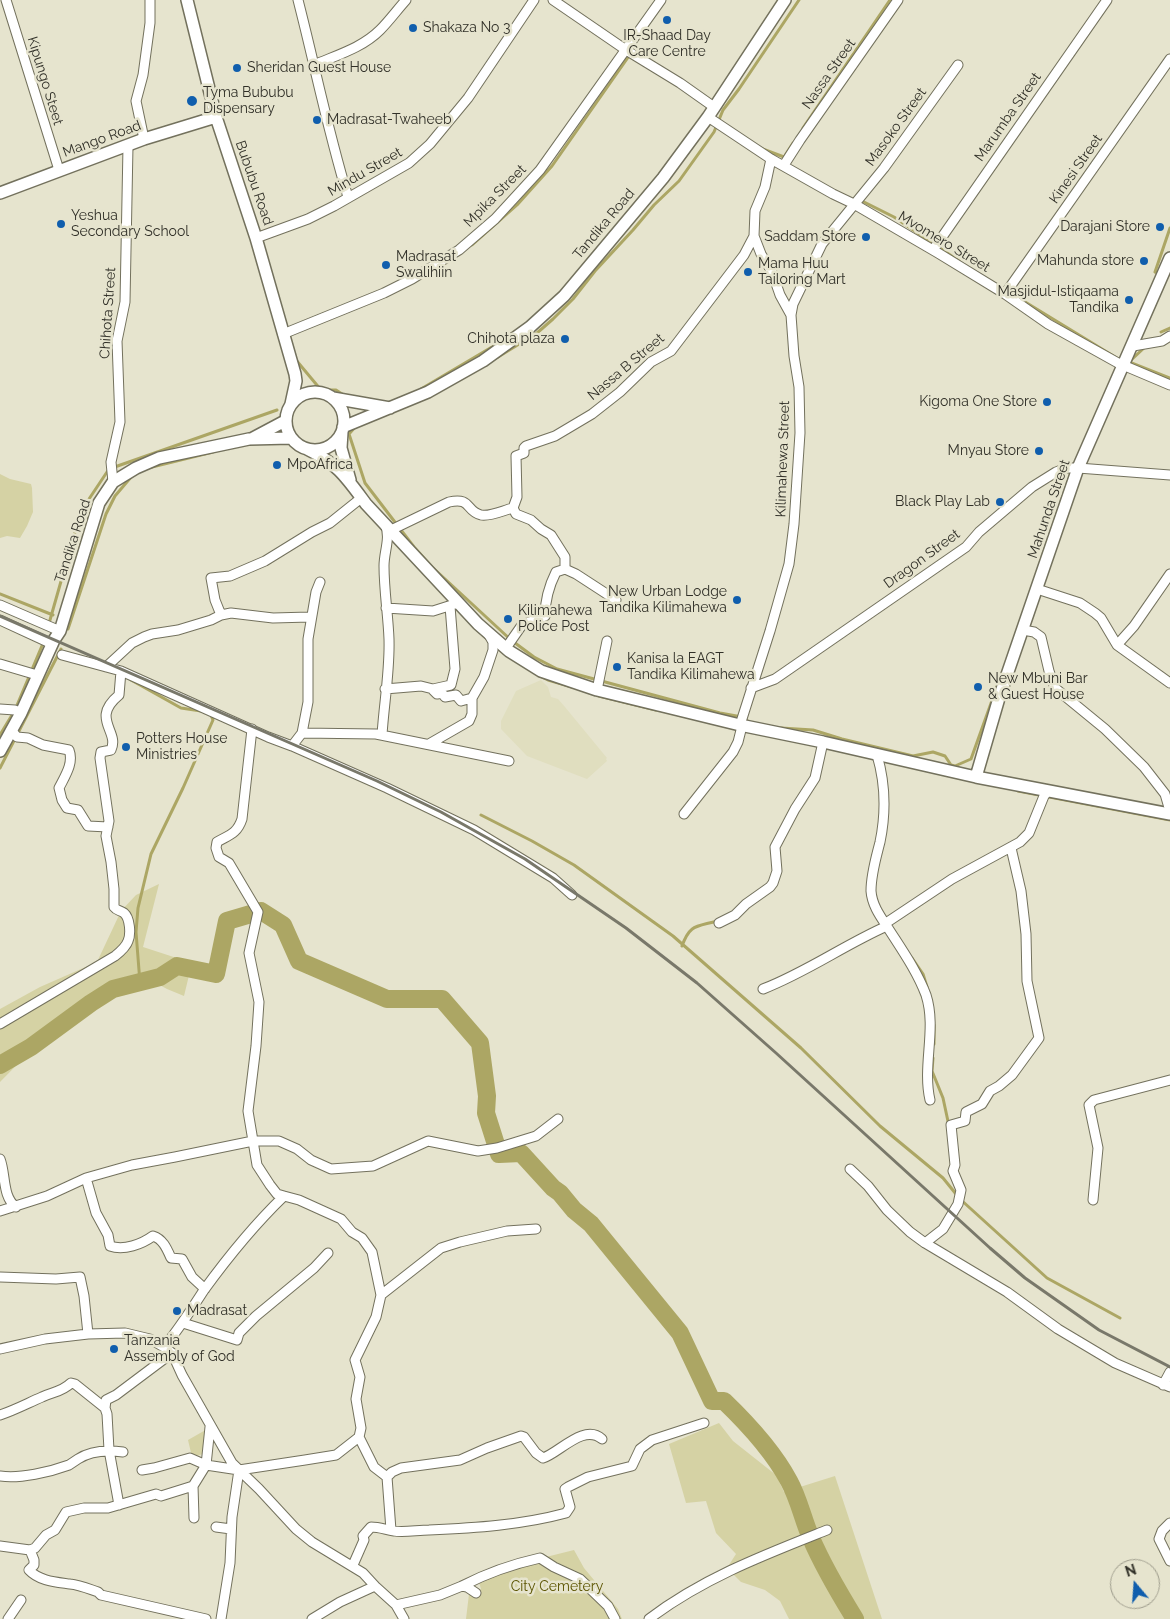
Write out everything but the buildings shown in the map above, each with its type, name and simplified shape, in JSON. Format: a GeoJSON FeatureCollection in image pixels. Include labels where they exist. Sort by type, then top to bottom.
{"type":"FeatureCollection","features":[{"type":"Feature","properties":{"kind":"street","name":"Kipungo Steet"},"geometry":{"type":"LineString","coordinates":[[6,0],[58,170]]}},
{"type":"Feature","properties":{"kind":"street"},"geometry":{"type":"LineString","coordinates":[[144,139],[136,101],[143,75],[150,23],[150,0]]}},
{"type":"Feature","properties":{"kind":"street","name":"Bububu Road"},"geometry":{"type":"LineString","coordinates":[[188,0],[216,117],[256,238],[295,374]]}},
{"type":"Feature","properties":{"kind":"street"},"geometry":{"type":"LineString","coordinates":[[298,0],[328,129],[348,197]]}},
{"type":"Feature","properties":{"kind":"street"},"geometry":{"type":"LineString","coordinates":[[314,65],[366,42],[380,30],[406,0]]}},
{"type":"Feature","properties":{"kind":"street","name":"Mindu Street"},"geometry":{"type":"LineString","coordinates":[[256,238],[308,219],[388,177],[409,163],[430,144],[468,98],[534,0]]}},
{"type":"Feature","properties":{"kind":"street","name":"Mvomero Street"},"geometry":{"type":"LineString","coordinates":[[553,0],[626,50],[680,82],[711,112],[771,159],[933,250],[1005,294],[1048,324],[1123,365],[1170,385]]}},
{"type":"Feature","properties":{"kind":"street","name":"Mpika Street"},"geometry":{"type":"LineString","coordinates":[[283,334],[384,293],[420,274],[459,250],[501,213],[540,170],[661,0]]}},
{"type":"Feature","properties":{"kind":"street","name":"Tandika Road"},"geometry":{"type":"LineString","coordinates":[[343,428],[428,392],[483,361],[530,326],[557,302],[622,229],[663,178],[711,112],[785,0]]}},
{"type":"Feature","properties":{"kind":"street","name":"Nassa Street"},"geometry":{"type":"LineString","coordinates":[[784,165],[898,0]]}},
{"type":"Feature","properties":{"kind":"street","name":"Marumba Street"},"geometry":{"type":"LineString","coordinates":[[933,250],[1107,0]]}},
{"type":"Feature","properties":{"kind":"street","name":"Kinesi Street"},"geometry":{"type":"LineString","coordinates":[[1005,294],[1170,59]]}},
{"type":"Feature","properties":{"kind":"street","name":"Masoko Street"},"geometry":{"type":"LineString","coordinates":[[854,204],[884,168],[958,65]]}},
{"type":"Feature","properties":{"kind":"street","name":"Mango Road"},"geometry":{"type":"LineString","coordinates":[[0,193],[144,139],[216,117]]}},
{"type":"Feature","properties":{"kind":"street","name":"Chihota Street"},"geometry":{"type":"LineString","coordinates":[[113,482],[111,462],[120,422],[117,341],[125,302],[128,146]]}},
{"type":"Feature","properties":{"kind":"street"},"geometry":{"type":"LineString","coordinates":[[771,159],[765,187],[755,211],[754,236],[791,315]]}},
{"type":"Feature","properties":{"kind":"street","name":"Kilimahewa Street"},"geometry":{"type":"LineString","coordinates":[[684,814],[733,752],[738,742],[751,688],[789,564],[794,524],[800,433],[799,387],[794,356],[791,315],[793,304],[822,244],[854,204]]}},
{"type":"Feature","properties":{"kind":"street","name":"Nassa B Street"},"geometry":{"type":"LineString","coordinates":[[513,508],[516,497],[516,458],[524,453],[524,448],[555,436],[592,414],[620,392],[651,362],[671,351],[744,255],[754,236]]}},
{"type":"Feature","properties":{"kind":"street","name":"Mahunda Street"},"geometry":{"type":"LineString","coordinates":[[976,777],[999,698],[1078,468],[1170,258]]}},
{"type":"Feature","properties":{"kind":"street"},"geometry":{"type":"LineString","coordinates":[[1133,346],[1162,341],[1170,336]]}},
{"type":"Feature","properties":{"kind":"street"},"geometry":{"type":"LineString","coordinates":[[295,374],[308,387],[327,396],[342,411],[342,448],[351,481]]}},
{"type":"Feature","properties":{"kind":"street"},"geometry":{"type":"LineString","coordinates":[[295,374],[296,381],[286,421],[291,438],[298,445],[331,463],[351,481],[360,495],[455,604],[506,648],[541,671],[597,690],[741,726],[823,742],[1047,792],[1170,814]]}},
{"type":"Feature","properties":{"kind":"street"},"geometry":{"type":"LineString","coordinates":[[291,404],[299,396],[310,392],[390,408]]}},
{"type":"Feature","properties":{"kind":"street"},"geometry":{"type":"LineString","coordinates":[[249,440],[286,421]]}},
{"type":"Feature","properties":{"kind":"street"},"geometry":{"type":"LineString","coordinates":[[307,449],[318,450],[328,447],[337,440],[343,428]]}},
{"type":"Feature","properties":{"kind":"street","name":"Tandika Road"},"geometry":{"type":"LineString","coordinates":[[0,751],[21,713],[37,675],[60,631],[98,504],[113,482],[136,468],[159,458],[249,440],[291,438]]}},
{"type":"Feature","properties":{"kind":"street","name":"Dragon Street"},"geometry":{"type":"LineString","coordinates":[[751,688],[775,679],[966,547],[979,532],[1032,488],[1056,472],[1066,468],[1078,468],[1170,475]]}},
{"type":"Feature","properties":{"kind":"street"},"geometry":{"type":"LineString","coordinates":[[221,615],[215,600],[211,578],[230,576],[265,561],[330,523],[360,499],[360,495]]}},
{"type":"Feature","properties":{"kind":"street"},"geometry":{"type":"LineString","coordinates":[[388,527],[458,500],[464,501],[476,513],[482,515],[513,508],[516,514],[531,520],[551,535],[565,557],[565,569]]}},
{"type":"Feature","properties":{"kind":"street"},"geometry":{"type":"LineString","coordinates":[[382,735],[389,639],[384,560],[388,527]]}},
{"type":"Feature","properties":{"kind":"street"},"geometry":{"type":"LineString","coordinates":[[506,648],[522,625],[545,616],[546,600],[556,572],[565,569],[576,574],[616,600]]}},
{"type":"Feature","properties":{"kind":"street"},"geometry":{"type":"LineString","coordinates":[[1117,645],[1134,626],[1170,574]]}},
{"type":"Feature","properties":{"kind":"street"},"geometry":{"type":"LineString","coordinates":[[292,746],[302,733],[308,702],[307,661],[310,617],[320,582]]}},
{"type":"Feature","properties":{"kind":"street"},"geometry":{"type":"LineString","coordinates":[[1037,589],[1080,603],[1095,612],[1101,618],[1117,645],[1170,683]]}},
{"type":"Feature","properties":{"kind":"street"},"geometry":{"type":"LineString","coordinates":[[386,608],[433,611],[455,604]]}},
{"type":"Feature","properties":{"kind":"street"},"geometry":{"type":"LineString","coordinates":[[385,689],[420,686],[433,689],[449,686],[454,676],[455,604]]}},
{"type":"Feature","properties":{"kind":"street"},"geometry":{"type":"LineString","coordinates":[[0,605],[60,631]]}},
{"type":"Feature","properties":{"kind":"street"},"geometry":{"type":"LineString","coordinates":[[106,667],[132,643],[144,637],[178,630],[221,615],[232,613],[273,618],[310,617]]}},
{"type":"Feature","properties":{"kind":"street"},"geometry":{"type":"LineString","coordinates":[[0,620],[52,644]]}},
{"type":"Feature","properties":{"kind":"street"},"geometry":{"type":"LineString","coordinates":[[1023,630],[1034,632],[1042,637],[1049,671],[1055,688],[1105,729],[1144,767],[1165,794],[1170,811]]}},
{"type":"Feature","properties":{"kind":"street"},"geometry":{"type":"LineString","coordinates":[[429,744],[469,722],[472,714],[472,698],[484,677],[493,650],[493,642],[486,631]]}},
{"type":"Feature","properties":{"kind":"street"},"geometry":{"type":"LineString","coordinates":[[597,690],[607,641]]}},
{"type":"Feature","properties":{"kind":"street"},"geometry":{"type":"LineString","coordinates":[[62,655],[121,671],[388,788],[474,830],[553,878],[572,894]]}},
{"type":"Feature","properties":{"kind":"street"},"geometry":{"type":"LineString","coordinates":[[0,664],[37,675]]}},
{"type":"Feature","properties":{"kind":"street"},"geometry":{"type":"LineString","coordinates":[[0,1024],[115,956],[123,950],[128,941],[127,918],[124,913],[116,910],[114,907],[112,862],[106,836],[109,821],[108,805],[100,754],[102,751],[111,750],[113,746],[113,739],[108,729],[106,711],[111,702],[119,695],[121,671]]}},
{"type":"Feature","properties":{"kind":"street"},"geometry":{"type":"LineString","coordinates":[[433,689],[437,694],[442,694],[445,697],[456,695],[461,701],[472,698]]}},
{"type":"Feature","properties":{"kind":"street"},"geometry":{"type":"LineString","coordinates":[[0,709],[15,710],[21,713]]}},
{"type":"Feature","properties":{"kind":"street"},"geometry":{"type":"LineString","coordinates":[[252,729],[242,819],[239,828],[231,835],[217,842],[216,848],[219,857],[224,858],[232,867],[258,912],[249,953],[259,1002],[249,1102],[252,1140],[258,1165],[264,1177],[277,1194],[299,1200],[341,1220],[352,1232],[362,1238],[372,1252],[381,1295],[376,1317],[355,1360],[360,1377],[356,1399],[361,1428],[360,1437],[374,1466],[387,1477],[391,1530]]}},
{"type":"Feature","properties":{"kind":"street"},"geometry":{"type":"LineString","coordinates":[[11,730],[17,737],[28,738],[43,745],[69,750],[71,757],[69,770],[59,788],[62,800],[67,808],[78,810],[88,826],[108,827]]}},
{"type":"Feature","properties":{"kind":"street"},"geometry":{"type":"LineString","coordinates":[[302,733],[382,735],[509,761]]}},
{"type":"Feature","properties":{"kind":"street"},"geometry":{"type":"LineString","coordinates":[[719,923],[735,915],[773,883],[777,870],[775,848],[795,809],[815,778],[823,742]]}},
{"type":"Feature","properties":{"kind":"street"},"geometry":{"type":"LineString","coordinates":[[877,755],[883,778],[883,811],[871,891],[877,912],[920,978],[927,997],[931,1024],[926,1086],[930,1100]]}},
{"type":"Feature","properties":{"kind":"street"},"geometry":{"type":"LineString","coordinates":[[763,989],[801,973],[860,938],[887,926],[886,923],[952,879],[1020,842],[1029,833],[1047,792]]}},
{"type":"Feature","properties":{"kind":"street"},"geometry":{"type":"LineString","coordinates":[[925,1243],[943,1229],[960,1199],[961,1190],[953,1171],[955,1165],[951,1125],[965,1121],[964,1114],[982,1104],[990,1091],[1012,1075],[1039,1038],[1026,981],[1025,925],[1021,891],[1011,848]]}},
{"type":"Feature","properties":{"kind":"street"},"geometry":{"type":"LineString","coordinates":[[1093,1200],[1098,1148],[1089,1105],[1094,1100],[1170,1080]]}},
{"type":"Feature","properties":{"kind":"street"},"geometry":{"type":"LineString","coordinates":[[0,1211],[47,1196],[86,1178],[132,1165],[252,1140],[279,1141],[297,1149],[311,1160],[331,1169],[373,1166],[428,1141],[478,1151],[497,1148],[536,1136],[558,1119]]}},
{"type":"Feature","properties":{"kind":"street"},"geometry":{"type":"LineString","coordinates":[[0,1160],[4,1170],[5,1185],[10,1203],[16,1207]]}},
{"type":"Feature","properties":{"kind":"street"},"geometry":{"type":"LineString","coordinates":[[850,1170],[868,1186],[887,1210],[910,1232],[1007,1292],[1058,1329],[1115,1363],[1166,1386],[1170,1372]]}},
{"type":"Feature","properties":{"kind":"street"},"geometry":{"type":"LineString","coordinates":[[86,1178],[96,1213],[108,1235],[110,1246],[116,1248],[131,1246],[153,1236],[159,1238],[171,1258],[182,1259],[192,1277],[205,1289]]}},
{"type":"Feature","properties":{"kind":"street"},"geometry":{"type":"LineString","coordinates":[[119,1505],[109,1450],[106,1400],[116,1395],[168,1350],[205,1289],[261,1217],[284,1196]]}},
{"type":"Feature","properties":{"kind":"street"},"geometry":{"type":"LineString","coordinates":[[381,1295],[441,1248],[507,1231],[536,1229]]}},
{"type":"Feature","properties":{"kind":"street"},"geometry":{"type":"LineString","coordinates":[[183,1323],[237,1340],[239,1333],[256,1316],[314,1268],[328,1253]]}},
{"type":"Feature","properties":{"kind":"street"},"geometry":{"type":"LineString","coordinates":[[0,1277],[56,1279],[80,1277],[88,1334]]}},
{"type":"Feature","properties":{"kind":"street"},"geometry":{"type":"LineString","coordinates":[[0,1349],[45,1339],[88,1334],[125,1333],[150,1339],[168,1350],[232,1463],[259,1488],[301,1534],[363,1572],[396,1605],[404,1619]]}},
{"type":"Feature","properties":{"kind":"street"},"geometry":{"type":"LineString","coordinates":[[0,1415],[25,1406],[43,1396],[65,1389],[71,1383],[105,1408]]}},
{"type":"Feature","properties":{"kind":"street"},"geometry":{"type":"LineString","coordinates":[[352,1565],[364,1540],[363,1536],[372,1527],[391,1530],[476,1528],[566,1513],[570,1507],[565,1489],[568,1487],[588,1477],[632,1466],[640,1449],[652,1440],[704,1423]]}},
{"type":"Feature","properties":{"kind":"street"},"geometry":{"type":"LineString","coordinates":[[194,1518],[193,1486],[206,1464],[210,1427]]}},
{"type":"Feature","properties":{"kind":"street"},"geometry":{"type":"LineString","coordinates":[[387,1477],[392,1472],[401,1468],[460,1460],[474,1452],[522,1436],[536,1453],[543,1458],[567,1442],[582,1437],[593,1435],[602,1439]]}},
{"type":"Feature","properties":{"kind":"street"},"geometry":{"type":"LineString","coordinates":[[142,1470],[190,1458],[206,1464],[239,1470],[336,1456],[360,1437]]}},
{"type":"Feature","properties":{"kind":"street"},"geometry":{"type":"LineString","coordinates":[[0,1476],[7,1477],[50,1472],[93,1452],[109,1450],[123,1452]]}},
{"type":"Feature","properties":{"kind":"street"},"geometry":{"type":"LineString","coordinates":[[221,1619],[230,1563],[231,1530],[239,1470]]}},
{"type":"Feature","properties":{"kind":"street"},"geometry":{"type":"LineString","coordinates":[[0,1546],[30,1550],[35,1548],[46,1535],[55,1530],[66,1512],[84,1508],[108,1508],[156,1494],[161,1496],[193,1486]]}},
{"type":"Feature","properties":{"kind":"street"},"geometry":{"type":"LineString","coordinates":[[1170,1523],[1160,1536],[1161,1544],[1170,1561]]}},
{"type":"Feature","properties":{"kind":"street"},"geometry":{"type":"LineString","coordinates":[[216,1527],[231,1530]]}},
{"type":"Feature","properties":{"kind":"street"},"geometry":{"type":"LineString","coordinates":[[649,1619],[674,1600],[704,1583],[755,1558],[827,1530]]}},
{"type":"Feature","properties":{"kind":"street"},"geometry":{"type":"LineString","coordinates":[[30,1550],[34,1565],[29,1570],[35,1577],[59,1584],[69,1583],[98,1592],[101,1595],[206,1619]]}},
{"type":"Feature","properties":{"kind":"street"},"geometry":{"type":"LineString","coordinates":[[396,1605],[440,1595],[481,1576],[540,1558],[554,1568],[580,1579],[608,1606],[615,1619]]}},
{"type":"Feature","properties":{"kind":"street"},"geometry":{"type":"LineString","coordinates":[[312,1619],[340,1602],[375,1586]]}},
{"type":"Feature","properties":{"kind":"street"},"geometry":{"type":"LineString","coordinates":[[462,1586],[467,1586],[476,1593]]}},
{"type":"Feature","properties":{"kind":"street"},"geometry":{"type":"LineString","coordinates":[[8,1619],[21,1600]]}},
{"type":"Feature","properties":{"kind":"shaded area"},"geometry":{"type":"Polygon","coordinates":[[[541,680],[548,687],[551,697],[558,699],[607,758],[607,761],[587,779],[527,756],[501,729],[501,721],[516,691],[541,680]]]}},
{"type":"Feature","properties":{"kind":"green space"},"geometry":{"type":"Polygon","coordinates":[[[0,474],[10,479],[31,484],[33,512],[20,538],[7,536],[0,538],[0,474]]]}},
{"type":"Feature","properties":{"kind":"green space"},"geometry":{"type":"Polygon","coordinates":[[[159,884],[143,947],[192,963],[184,996],[145,977],[101,997],[57,1024],[0,1082],[0,1009],[40,987],[97,962],[121,911],[136,895],[159,884]]]}},
{"type":"Feature","properties":{"kind":"green space"},"geometry":{"type":"Polygon","coordinates":[[[719,1423],[733,1441],[776,1475],[784,1492],[835,1476],[882,1619],[789,1619],[780,1601],[765,1590],[741,1582],[727,1568],[736,1554],[716,1533],[706,1501],[686,1503],[669,1444],[719,1423]]]}},
{"type":"Feature","properties":{"kind":"green space"},"geometry":{"type":"Polygon","coordinates":[[[209,1428],[207,1453],[192,1457],[188,1440],[209,1428]]]}},
{"type":"Feature","properties":{"kind":"green space","name":"City Cemetery"},"geometry":{"type":"Polygon","coordinates":[[[574,1550],[584,1568],[618,1609],[622,1619],[466,1619],[469,1594],[481,1589],[479,1582],[526,1562],[574,1550]]]}},
{"type":"Feature","properties":{"kind":"waterway"},"geometry":{"type":"LineString","coordinates":[[498,357],[537,333],[553,319],[573,299],[595,271],[654,205],[679,181],[714,132],[723,110],[799,0]]}},
{"type":"Feature","properties":{"kind":"waterway"},"geometry":{"type":"LineString","coordinates":[[803,128],[890,0]]}},
{"type":"Feature","properties":{"kind":"waterway"},"geometry":{"type":"LineString","coordinates":[[472,245],[517,205],[552,166],[629,56]]}},
{"type":"Feature","properties":{"kind":"waterway"},"geometry":{"type":"LineString","coordinates":[[760,148],[784,157],[793,143]]}},
{"type":"Feature","properties":{"kind":"waterway"},"geometry":{"type":"LineString","coordinates":[[864,202],[894,217],[959,261]]}},
{"type":"Feature","properties":{"kind":"waterway"},"geometry":{"type":"LineString","coordinates":[[1158,275],[1155,272],[1170,228]]}},
{"type":"Feature","properties":{"kind":"waterway"},"geometry":{"type":"LineString","coordinates":[[437,269],[448,261]]}},
{"type":"Feature","properties":{"kind":"waterway"},"geometry":{"type":"LineString","coordinates":[[1017,297],[1120,360]]}},
{"type":"Feature","properties":{"kind":"waterway"},"geometry":{"type":"LineString","coordinates":[[1161,332],[1170,328]]}},
{"type":"Feature","properties":{"kind":"waterway"},"geometry":{"type":"LineString","coordinates":[[421,389],[497,344]]}},
{"type":"Feature","properties":{"kind":"waterway"},"geometry":{"type":"LineString","coordinates":[[1145,347],[1129,362],[1170,378]]}},
{"type":"Feature","properties":{"kind":"waterway"},"geometry":{"type":"LineString","coordinates":[[296,360],[321,390],[336,390],[345,396]]}},
{"type":"Feature","properties":{"kind":"waterway"},"geometry":{"type":"LineString","coordinates":[[50,620],[81,511],[109,469],[277,410]]}},
{"type":"Feature","properties":{"kind":"waterway"},"geometry":{"type":"LineString","coordinates":[[356,426],[349,434],[365,483],[414,547],[432,567],[511,640],[534,657],[557,669],[720,713],[742,717],[750,723]]}},
{"type":"Feature","properties":{"kind":"waterway"},"geometry":{"type":"LineString","coordinates":[[148,468],[213,452]]}},
{"type":"Feature","properties":{"kind":"waterway"},"geometry":{"type":"LineString","coordinates":[[68,629],[106,514],[115,496],[132,476]]}},
{"type":"Feature","properties":{"kind":"waterway"},"geometry":{"type":"LineString","coordinates":[[0,594],[53,615]]}},
{"type":"Feature","properties":{"kind":"waterway"},"geometry":{"type":"LineString","coordinates":[[0,735],[15,710],[44,641]]}},
{"type":"Feature","properties":{"kind":"waterway"},"geometry":{"type":"LineString","coordinates":[[0,768],[61,649]]}},
{"type":"Feature","properties":{"kind":"waterway"},"geometry":{"type":"LineString","coordinates":[[540,676],[572,687]]}},
{"type":"Feature","properties":{"kind":"waterway"},"geometry":{"type":"LineString","coordinates":[[131,680],[181,708],[201,711]]}},
{"type":"Feature","properties":{"kind":"waterway"},"geometry":{"type":"LineString","coordinates":[[781,728],[813,730],[913,756],[933,752],[945,756],[951,765],[955,766],[971,759],[999,681]]}},
{"type":"Feature","properties":{"kind":"waterway"},"geometry":{"type":"LineString","coordinates":[[599,696],[656,710]]}},
{"type":"Feature","properties":{"kind":"waterway"},"geometry":{"type":"LineString","coordinates":[[140,983],[136,932],[138,908],[151,854],[213,720],[210,713]]}},
{"type":"Feature","properties":{"kind":"waterway"},"geometry":{"type":"LineString","coordinates":[[1018,791],[1170,820]]}},
{"type":"Feature","properties":{"kind":"waterway"},"geometry":{"type":"LineString","coordinates":[[481,815],[574,865],[673,936],[801,1048],[880,1126],[943,1178],[960,1199],[1047,1278],[1120,1318]]}},
{"type":"Feature","properties":{"kind":"waterway"},"geometry":{"type":"LineString","coordinates":[[0,1065],[31,1047],[113,989],[160,977],[177,966],[216,974],[227,921],[261,911],[283,925],[299,961],[387,999],[442,999],[480,1043],[487,1096],[486,1113],[499,1154],[521,1153],[574,1210],[591,1224],[680,1333],[712,1401],[724,1401],[760,1439],[783,1470],[796,1495],[808,1531],[821,1559],[855,1619]]}},
{"type":"Feature","properties":{"kind":"waterway"},"geometry":{"type":"LineString","coordinates":[[682,946],[691,930],[717,921]]}},
{"type":"Feature","properties":{"kind":"waterway"},"geometry":{"type":"LineString","coordinates":[[912,958],[923,974],[927,987]]}},
{"type":"Feature","properties":{"kind":"waterway"},"geometry":{"type":"LineString","coordinates":[[934,1025],[934,1044]]}},
{"type":"Feature","properties":{"kind":"waterway"},"geometry":{"type":"LineString","coordinates":[[933,1058],[932,1071],[943,1098],[949,1126]]}},
{"type":"Feature","properties":{"kind":"railway"},"geometry":{"type":"LineString","coordinates":[[0,616],[377,781],[441,812],[525,859],[626,928],[697,983],[1025,1278],[1099,1330],[1170,1367]]}},
{"type":"Feature","properties":{"kind":"place","name":"IR-Shaad Day Care Centre"},"geometry":{"type":"Point","coordinates":[667,20]}},
{"type":"Feature","properties":{"kind":"place","name":"Shakaza No 3"},"geometry":{"type":"Point","coordinates":[413,28]}},
{"type":"Feature","properties":{"kind":"place","name":"Sheridan Guest House"},"geometry":{"type":"Point","coordinates":[237,68]}},
{"type":"Feature","properties":{"kind":"place","name":"Tyma Bububu Dispensary"},"geometry":{"type":"Point","coordinates":[192,101]}},
{"type":"Feature","properties":{"kind":"place","name":"Madrasat-Twaheeb"},"geometry":{"type":"Point","coordinates":[317,120]}},
{"type":"Feature","properties":{"kind":"place","name":"Yeshua Secondary School"},"geometry":{"type":"Point","coordinates":[61,224]}},
{"type":"Feature","properties":{"kind":"place","name":"Darajani Store"},"geometry":{"type":"Point","coordinates":[1160,227]}},
{"type":"Feature","properties":{"kind":"place","name":"Saddam Store"},"geometry":{"type":"Point","coordinates":[866,237]}},
{"type":"Feature","properties":{"kind":"place","name":"Mahunda store"},"geometry":{"type":"Point","coordinates":[1144,261]}},
{"type":"Feature","properties":{"kind":"place","name":"Madrasat Swalihiin"},"geometry":{"type":"Point","coordinates":[386,265]}},
{"type":"Feature","properties":{"kind":"place","name":"Mama Huu Tailoring Mart"},"geometry":{"type":"Point","coordinates":[748,272]}},
{"type":"Feature","properties":{"kind":"place","name":"Masjidul-Istiqaama Tandika"},"geometry":{"type":"Point","coordinates":[1129,300]}},
{"type":"Feature","properties":{"kind":"place","name":"Chihota plaza"},"geometry":{"type":"Point","coordinates":[565,339]}},
{"type":"Feature","properties":{"kind":"place","name":"Kigoma One Store"},"geometry":{"type":"Point","coordinates":[1047,402]}},
{"type":"Feature","properties":{"kind":"place","name":"Mnyau Store"},"geometry":{"type":"Point","coordinates":[1039,451]}},
{"type":"Feature","properties":{"kind":"place","name":"MpoAfrica"},"geometry":{"type":"Point","coordinates":[277,465]}},
{"type":"Feature","properties":{"kind":"place","name":"Black Play Lab"},"geometry":{"type":"Point","coordinates":[1000,502]}},
{"type":"Feature","properties":{"kind":"place","name":"New Urban Lodge Tandika Kilimahewa"},"geometry":{"type":"Point","coordinates":[737,600]}},
{"type":"Feature","properties":{"kind":"place","name":"Kilimahewa Police Post"},"geometry":{"type":"Point","coordinates":[508,619]}},
{"type":"Feature","properties":{"kind":"place","name":"Kanisa la EAGT Tandika Kilimahewa"},"geometry":{"type":"Point","coordinates":[617,667]}},
{"type":"Feature","properties":{"kind":"place","name":"New Mbuni Bar & Guest House"},"geometry":{"type":"Point","coordinates":[978,687]}},
{"type":"Feature","properties":{"kind":"place","name":"Potters House Ministries"},"geometry":{"type":"Point","coordinates":[126,747]}},
{"type":"Feature","properties":{"kind":"place","name":"Madrasat"},"geometry":{"type":"Point","coordinates":[177,1311]}},
{"type":"Feature","properties":{"kind":"place","name":"Tanzania Assembly of God"},"geometry":{"type":"Point","coordinates":[114,1349]}}]}
